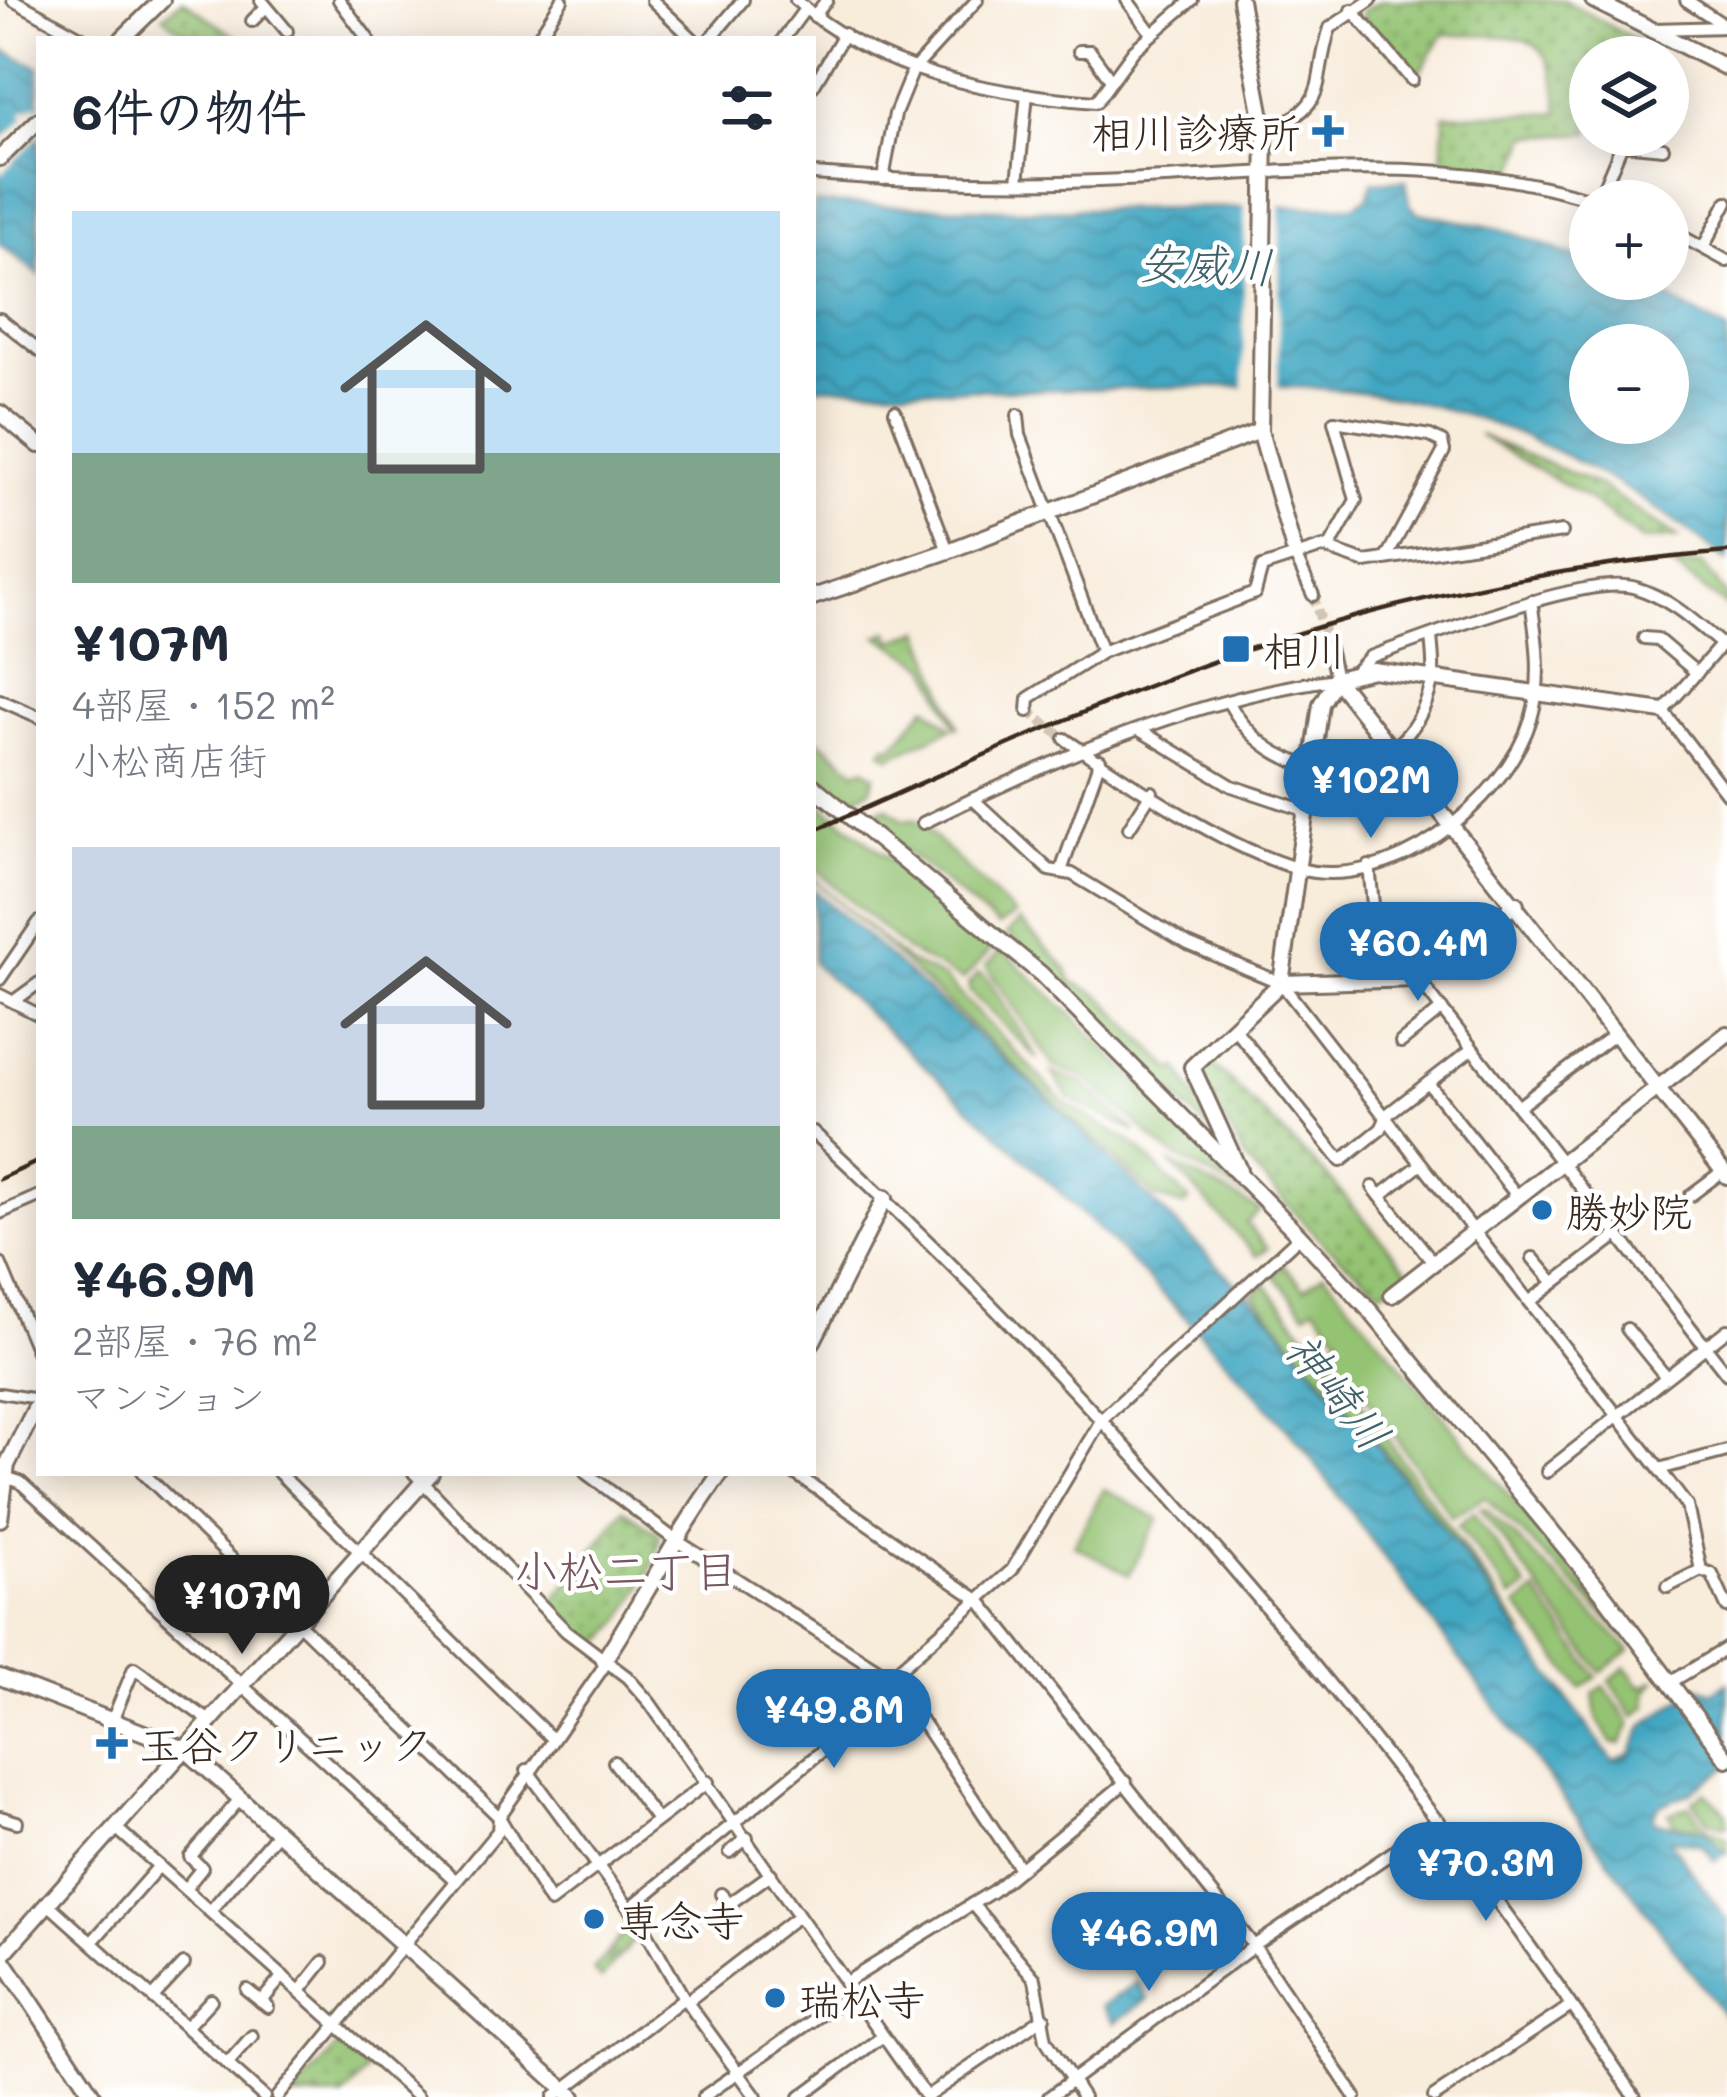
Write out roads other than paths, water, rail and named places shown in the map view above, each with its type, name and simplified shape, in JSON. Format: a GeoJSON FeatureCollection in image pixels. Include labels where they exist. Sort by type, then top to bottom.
{"type":"FeatureCollection","features":[{"type":"Feature","properties":{"kind":"street"},"geometry":{"type":"LineString","coordinates":[[13,0],[79,36]]}},
{"type":"Feature","properties":{"kind":"street"},"geometry":{"type":"LineString","coordinates":[[125,36],[162,0]]}},
{"type":"Feature","properties":{"kind":"street"},"geometry":{"type":"LineString","coordinates":[[338,0],[366,36]]}},
{"type":"Feature","properties":{"kind":"street"},"geometry":{"type":"LineString","coordinates":[[539,36],[562,0]]}},
{"type":"Feature","properties":{"kind":"street"},"geometry":{"type":"LineString","coordinates":[[652,0],[690,36]]}},
{"type":"Feature","properties":{"kind":"street"},"geometry":{"type":"LineString","coordinates":[[713,36],[743,0]]}},
{"type":"Feature","properties":{"kind":"street"},"geometry":{"type":"LineString","coordinates":[[784,36],[805,8],[827,0]]}},
{"type":"Feature","properties":{"kind":"street"},"geometry":{"type":"LineString","coordinates":[[883,179],[895,113],[913,70],[977,0]]}},
{"type":"Feature","properties":{"kind":"street"},"geometry":{"type":"LineString","coordinates":[[1127,0],[1152,34]]}},
{"type":"Feature","properties":{"kind":"street"},"geometry":{"type":"LineString","coordinates":[[805,8],[913,70],[1027,94],[1096,102],[1152,34],[1192,0]]}},
{"type":"Feature","properties":{"kind":"street"},"geometry":{"type":"LineString","coordinates":[[1240,0],[1265,133],[1260,431],[1296,556],[1313,595]]}},
{"type":"Feature","properties":{"kind":"street"},"geometry":{"type":"LineString","coordinates":[[1265,133],[1297,115],[1319,92],[1330,28],[1372,0]]}},
{"type":"Feature","properties":{"kind":"street"},"geometry":{"type":"LineString","coordinates":[[1593,0],[1727,68]]}},
{"type":"Feature","properties":{"kind":"street"},"geometry":{"type":"LineString","coordinates":[[1686,0],[1727,27]]}},
{"type":"Feature","properties":{"kind":"street"},"geometry":{"type":"LineString","coordinates":[[252,20],[264,3],[287,31]]}},
{"type":"Feature","properties":{"kind":"street"},"geometry":{"type":"LineString","coordinates":[[1352,10],[1412,80]]}},
{"type":"Feature","properties":{"kind":"street"},"geometry":{"type":"LineString","coordinates":[[1650,29],[1727,27]]}},
{"type":"Feature","properties":{"kind":"street"},"geometry":{"type":"LineString","coordinates":[[816,81],[844,34]]}},
{"type":"Feature","properties":{"kind":"street"},"geometry":{"type":"LineString","coordinates":[[1079,51],[1090,51],[1111,80]]}},
{"type":"Feature","properties":{"kind":"street"},"geometry":{"type":"LineString","coordinates":[[1018,182],[1027,94]]}},
{"type":"Feature","properties":{"kind":"street"},"geometry":{"type":"LineString","coordinates":[[0,158],[36,123]]}},
{"type":"Feature","properties":{"kind":"street"},"geometry":{"type":"LineString","coordinates":[[816,174],[1018,182],[1461,170],[1569,195]]}},
{"type":"Feature","properties":{"kind":"street"},"geometry":{"type":"LineString","coordinates":[[1704,246],[1727,202]]}},
{"type":"Feature","properties":{"kind":"street"},"geometry":{"type":"LineString","coordinates":[[1689,239],[1727,261]]}},
{"type":"Feature","properties":{"kind":"street"},"geometry":{"type":"LineString","coordinates":[[0,319],[36,348]]}},
{"type":"Feature","properties":{"kind":"street"},"geometry":{"type":"LineString","coordinates":[[895,411],[948,551]]}},
{"type":"Feature","properties":{"kind":"street"},"geometry":{"type":"LineString","coordinates":[[0,413],[36,443]]}},
{"type":"Feature","properties":{"kind":"street"},"geometry":{"type":"LineString","coordinates":[[1018,415],[1102,652]]}},
{"type":"Feature","properties":{"kind":"street"},"geometry":{"type":"LineString","coordinates":[[1329,548],[1356,500],[1334,422],[1430,436],[1442,442],[1444,451],[1386,558]]}},
{"type":"Feature","properties":{"kind":"street"},"geometry":{"type":"LineString","coordinates":[[816,596],[948,551],[1260,431]]}},
{"type":"Feature","properties":{"kind":"street"},"geometry":{"type":"LineString","coordinates":[[1028,711],[1029,698],[1102,652],[1255,593],[1262,567],[1329,548],[1365,562],[1562,532]]}},
{"type":"Feature","properties":{"kind":"street"},"geometry":{"type":"LineString","coordinates":[[922,823],[1141,731],[1286,685],[1336,679],[1370,658],[1531,601],[1630,585],[1669,602],[1725,646],[1663,711]]}},
{"type":"Feature","properties":{"kind":"street"},"geometry":{"type":"LineString","coordinates":[[1065,739],[1212,829],[1299,870],[1369,866],[1408,852],[1454,824],[1502,779],[1522,745],[1537,695],[1538,651],[1531,601]]}},
{"type":"Feature","properties":{"kind":"street"},"geometry":{"type":"LineString","coordinates":[[1229,703],[1256,741],[1313,768],[1355,766],[1392,747],[1418,716],[1433,679],[1431,636]]}},
{"type":"Feature","properties":{"kind":"street"},"geometry":{"type":"LineString","coordinates":[[1644,638],[1657,639],[1697,673]]}},
{"type":"Feature","properties":{"kind":"street"},"geometry":{"type":"LineString","coordinates":[[1329,648],[1336,679],[1725,1174],[1691,1196]]}},
{"type":"Feature","properties":{"kind":"street"},"geometry":{"type":"LineString","coordinates":[[1357,670],[1663,711],[1727,794]]}},
{"type":"Feature","properties":{"kind":"street"},"geometry":{"type":"LineString","coordinates":[[1240,1174],[1192,1072],[1197,1058],[1281,982],[1322,704],[1336,679]]}},
{"type":"Feature","properties":{"kind":"street"},"geometry":{"type":"LineString","coordinates":[[0,700],[36,716]]}},
{"type":"Feature","properties":{"kind":"street"},"geometry":{"type":"LineString","coordinates":[[1141,731],[1232,786],[1307,811]]}},
{"type":"Feature","properties":{"kind":"street"},"geometry":{"type":"LineString","coordinates":[[1061,871],[1100,760]]}},
{"type":"Feature","properties":{"kind":"street"},"geometry":{"type":"LineString","coordinates":[[816,788],[1041,974],[1240,1174],[1294,1241],[1384,1328],[1673,1681],[1727,1760]]}},
{"type":"Feature","properties":{"kind":"street"},"geometry":{"type":"LineString","coordinates":[[1129,828],[1152,792]]}},
{"type":"Feature","properties":{"kind":"street"},"geometry":{"type":"LineString","coordinates":[[974,800],[1049,870],[1061,871],[1188,944],[1281,982],[1418,979],[1516,904]]}},
{"type":"Feature","properties":{"kind":"street"},"geometry":{"type":"LineString","coordinates":[[1369,866],[1381,981]]}},
{"type":"Feature","properties":{"kind":"street"},"geometry":{"type":"LineString","coordinates":[[0,979],[36,926]]}},
{"type":"Feature","properties":{"kind":"street"},"geometry":{"type":"LineString","coordinates":[[1418,979],[1727,1374]]}},
{"type":"Feature","properties":{"kind":"street"},"geometry":{"type":"LineString","coordinates":[[1281,982],[1688,1506],[1701,1570]]}},
{"type":"Feature","properties":{"kind":"street"},"geometry":{"type":"LineString","coordinates":[[14,1001],[36,985]]}},
{"type":"Feature","properties":{"kind":"street"},"geometry":{"type":"LineString","coordinates":[[0,995],[36,1013]]}},
{"type":"Feature","properties":{"kind":"street"},"geometry":{"type":"LineString","coordinates":[[1401,1042],[1442,1010]]}},
{"type":"Feature","properties":{"kind":"street"},"geometry":{"type":"LineString","coordinates":[[1234,1028],[1340,1161],[1472,1048]]}},
{"type":"Feature","properties":{"kind":"street"},"geometry":{"type":"LineString","coordinates":[[1518,1107],[1616,1033]]}},
{"type":"Feature","properties":{"kind":"street"},"geometry":{"type":"LineString","coordinates":[[1392,1295],[1727,1034]]}},
{"type":"Feature","properties":{"kind":"street"},"geometry":{"type":"LineString","coordinates":[[1428,1083],[1518,1197]]}},
{"type":"Feature","properties":{"kind":"street"},"geometry":{"type":"LineString","coordinates":[[816,1135],[885,1198],[1102,1419],[1439,1821],[1634,2097]]}},
{"type":"Feature","properties":{"kind":"street"},"geometry":{"type":"LineString","coordinates":[[1420,1165],[1376,1191],[1433,1263]]}},
{"type":"Feature","properties":{"kind":"street"},"geometry":{"type":"LineString","coordinates":[[0,1213],[36,1197]]}},
{"type":"Feature","properties":{"kind":"street"},"geometry":{"type":"LineString","coordinates":[[816,1335],[885,1198]]}},
{"type":"Feature","properties":{"kind":"street"},"geometry":{"type":"LineString","coordinates":[[1529,1302],[1619,1234]]}},
{"type":"Feature","properties":{"kind":"street"},"geometry":{"type":"LineString","coordinates":[[630,1908],[838,1738],[894,1680],[898,1669],[1012,1570],[1102,1419],[1294,1241]]}},
{"type":"Feature","properties":{"kind":"street"},"geometry":{"type":"LineString","coordinates":[[1534,1258],[1554,1283]]}},
{"type":"Feature","properties":{"kind":"street"},"geometry":{"type":"LineString","coordinates":[[0,1263],[36,1348]]}},
{"type":"Feature","properties":{"kind":"street"},"geometry":{"type":"LineString","coordinates":[[1627,1329],[1666,1377]]}},
{"type":"Feature","properties":{"kind":"street"},"geometry":{"type":"LineString","coordinates":[[1546,1471],[1727,1330]]}},
{"type":"Feature","properties":{"kind":"street"},"geometry":{"type":"LineString","coordinates":[[0,1393],[36,1399]]}},
{"type":"Feature","properties":{"kind":"street"},"geometry":{"type":"LineString","coordinates":[[0,1519],[4,1468],[36,1406]]}},
{"type":"Feature","properties":{"kind":"street"},"geometry":{"type":"LineString","coordinates":[[1659,1469],[1727,1451]]}},
{"type":"Feature","properties":{"kind":"street"},"geometry":{"type":"LineString","coordinates":[[4,1468],[454,1880]]}},
{"type":"Feature","properties":{"kind":"street"},"geometry":{"type":"LineString","coordinates":[[145,1476],[499,1817],[550,1902],[708,1782]]}},
{"type":"Feature","properties":{"kind":"street"},"geometry":{"type":"LineString","coordinates":[[282,1476],[550,1737]]}},
{"type":"Feature","properties":{"kind":"street"},"geometry":{"type":"LineString","coordinates":[[94,2097],[0,1956],[361,1552],[423,1476],[566,1631],[650,1703],[926,2097],[1044,2017]]}},
{"type":"Feature","properties":{"kind":"street"},"geometry":{"type":"LineString","coordinates":[[590,1476],[674,1539],[894,1680],[1019,1868]]}},
{"type":"Feature","properties":{"kind":"street"},"geometry":{"type":"LineString","coordinates":[[277,2097],[498,1831],[499,1817],[527,1770],[605,1661],[674,1539],[719,1476]]}},
{"type":"Feature","properties":{"kind":"street"},"geometry":{"type":"LineString","coordinates":[[798,1476],[980,1601],[1254,1946],[1354,2097]]}},
{"type":"Feature","properties":{"kind":"street"},"geometry":{"type":"LineString","coordinates":[[1667,1587],[1701,1570],[1712,1574],[1727,1607]]}},
{"type":"Feature","properties":{"kind":"street"},"geometry":{"type":"LineString","coordinates":[[1673,1681],[1727,1648]]}},
{"type":"Feature","properties":{"kind":"street"},"geometry":{"type":"LineString","coordinates":[[112,1720],[134,1668],[210,1721]]}},
{"type":"Feature","properties":{"kind":"street"},"geometry":{"type":"LineString","coordinates":[[0,1677],[185,1749],[563,2094],[798,1916]]}},
{"type":"Feature","properties":{"kind":"street"},"geometry":{"type":"LineString","coordinates":[[614,1762],[657,1820]]}},
{"type":"Feature","properties":{"kind":"street"},"geometry":{"type":"LineString","coordinates":[[527,1770],[630,1908],[756,2097]]}},
{"type":"Feature","properties":{"kind":"street"},"geometry":{"type":"LineString","coordinates":[[703,2097],[742,2073],[848,1988],[972,1904],[1126,1782]]}},
{"type":"Feature","properties":{"kind":"street"},"geometry":{"type":"LineString","coordinates":[[185,1889],[202,1868],[190,1858],[240,1799]]}},
{"type":"Feature","properties":{"kind":"street"},"geometry":{"type":"LineString","coordinates":[[0,1817],[16,1822]]}},
{"type":"Feature","properties":{"kind":"street"},"geometry":{"type":"LineString","coordinates":[[1048,2097],[1254,1946],[1439,1821]]}},
{"type":"Feature","properties":{"kind":"street"},"geometry":{"type":"LineString","coordinates":[[115,1827],[418,2097]]}},
{"type":"Feature","properties":{"kind":"street"},"geometry":{"type":"LineString","coordinates":[[211,1910],[278,1832]]}},
{"type":"Feature","properties":{"kind":"street"},"geometry":{"type":"LineString","coordinates":[[730,1852],[747,1838]]}},
{"type":"Feature","properties":{"kind":"street"},"geometry":{"type":"LineString","coordinates":[[92,1942],[159,1866]]}},
{"type":"Feature","properties":{"kind":"street"},"geometry":{"type":"LineString","coordinates":[[721,1894],[729,1904],[771,1874]]}},
{"type":"Feature","properties":{"kind":"street"},"geometry":{"type":"LineString","coordinates":[[47,1903],[264,2097]]}},
{"type":"Feature","properties":{"kind":"street"},"geometry":{"type":"LineString","coordinates":[[972,1904],[1035,1979],[1046,2040],[1083,2097]]}},
{"type":"Feature","properties":{"kind":"street"},"geometry":{"type":"LineString","coordinates":[[300,1991],[323,1962]]}},
{"type":"Feature","properties":{"kind":"street"},"geometry":{"type":"LineString","coordinates":[[153,1997],[184,1964]]}},
{"type":"Feature","properties":{"kind":"street"},"geometry":{"type":"LineString","coordinates":[[247,1990],[264,2005],[283,1976]]}},
{"type":"Feature","properties":{"kind":"street"},"geometry":{"type":"LineString","coordinates":[[186,2027],[211,2000]]}},
{"type":"Feature","properties":{"kind":"street"},"geometry":{"type":"LineString","coordinates":[[1434,2097],[1571,2006]]}},
{"type":"Feature","properties":{"kind":"street"},"geometry":{"type":"LineString","coordinates":[[227,2064],[252,2036]]}},
{"type":"Feature","properties":{"kind":"street"},"geometry":{"type":"LineString","coordinates":[[800,2097],[883,2036]]}},
{"type":"Feature","properties":{"kind":"water"},"geometry":{"type":"Polygon","coordinates":[[[0,49],[36,66],[36,273],[0,244],[0,49]]]}},
{"type":"Feature","properties":{"kind":"water","name":"安威川"},"geometry":{"type":"Polygon","coordinates":[[[1406,180],[1410,205],[1419,213],[1501,229],[1569,254],[1569,300],[1672,300],[1727,331],[1727,561],[1604,476],[1513,432],[1417,402],[1334,389],[1266,386],[1024,390],[816,386],[816,203],[1024,210],[1353,206],[1368,197],[1372,182],[1406,180]]]}},
{"type":"Feature","properties":{"kind":"water"},"geometry":{"type":"Polygon","coordinates":[[[816,892],[1044,1095],[1273,1319],[1442,1526],[1613,1761],[1630,1754],[1644,1725],[1698,1687],[1714,1692],[1727,1683],[1727,1767],[1690,1793],[1659,1806],[1653,1817],[1656,1822],[1705,1831],[1726,1853],[1715,1861],[1702,1845],[1669,1839],[1727,1921],[1727,2020],[1301,1445],[1186,1318],[816,966],[816,892]]]}},
{"type":"Feature","properties":{"kind":"water"},"geometry":{"type":"Polygon","coordinates":[[[1137,1982],[1148,1999],[1114,2023],[1102,2006],[1137,1982]]]}},
{"type":"Feature","properties":{"kind":"tunnel"},"geometry":{"type":"LineString","coordinates":[[1313,595],[1329,648]]}},
{"type":"Feature","properties":{"kind":"tunnel"},"geometry":{"type":"LineString","coordinates":[[1028,711],[1065,739]]}},
{"type":"Feature","properties":{"kind":"railway"},"geometry":{"type":"LineString","coordinates":[[816,830],[1128,694],[1295,634],[1478,587],[1727,552]]}},
{"type":"Feature","properties":{"kind":"railway"},"geometry":{"type":"LineString","coordinates":[[0,1179],[36,1162]]}},
{"type":"Feature","properties":{"kind":"place","name":"相川診療所"},"geometry":{"type":"Point","coordinates":[1328,131]}},
{"type":"Feature","properties":{"kind":"place","name":"相川"},"geometry":{"type":"Point","coordinates":[1236,649]}},
{"type":"Feature","properties":{"kind":"place","name":"勝妙院"},"geometry":{"type":"Point","coordinates":[1542,1210]}},
{"type":"Feature","properties":{"kind":"place","name":"玉谷クリニック"},"geometry":{"type":"Point","coordinates":[112,1743]}},
{"type":"Feature","properties":{"kind":"place","name":"専念寺"},"geometry":{"type":"Point","coordinates":[594,1919]}},
{"type":"Feature","properties":{"kind":"place","name":"瑞松寺"},"geometry":{"type":"Point","coordinates":[775,1998]}},
{"type":"Feature","properties":{"kind":"district","name":"小松二丁目"},"geometry":{"type":"Point","coordinates":[626,1569]}},
{"type":"Feature","properties":{"kind":"water label","name":"神崎川"},"geometry":{"type":"Point","coordinates":[1339,1390]}}]}
